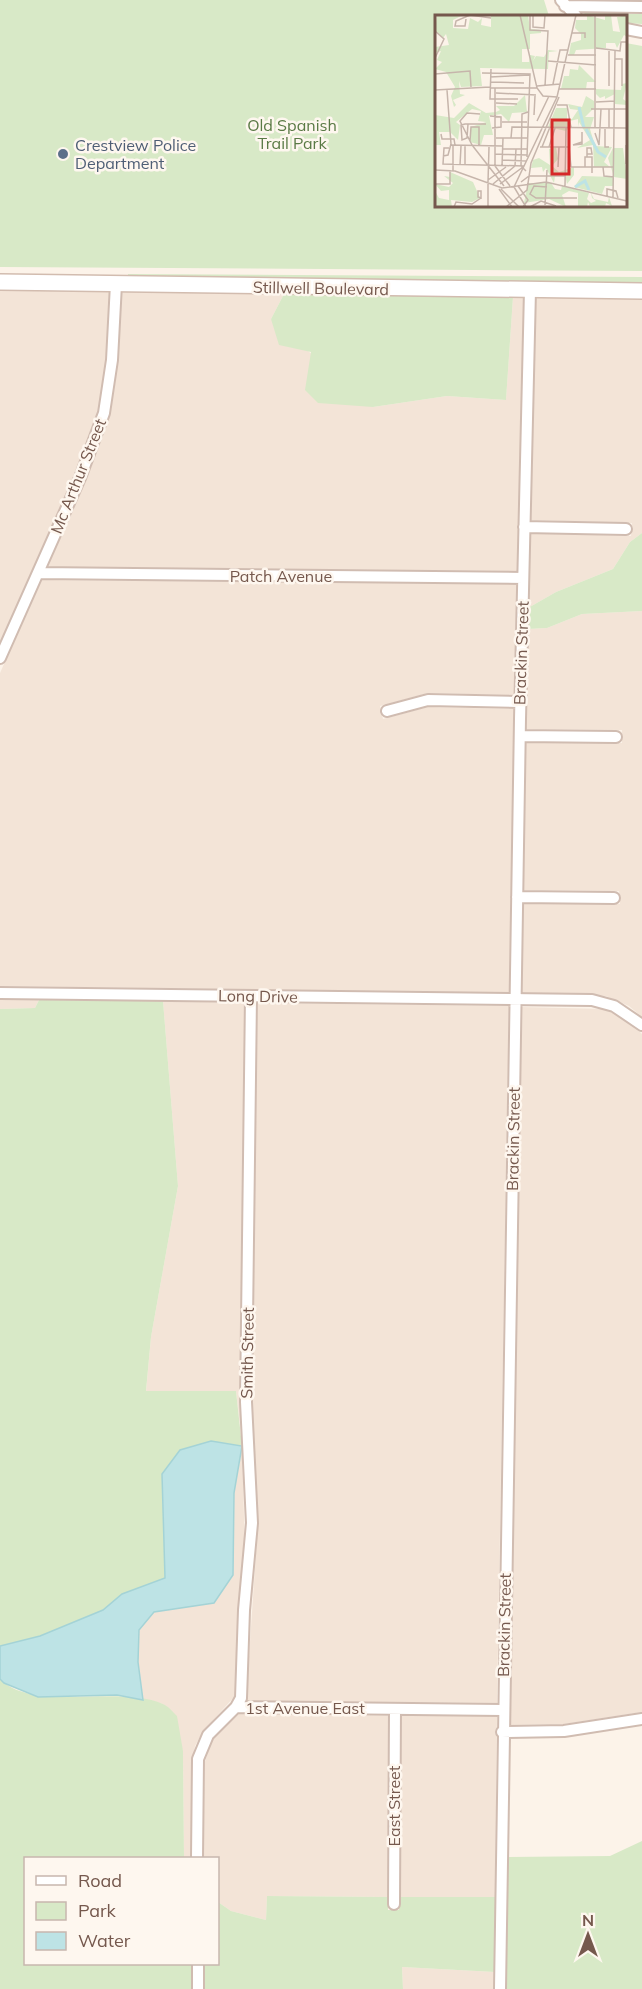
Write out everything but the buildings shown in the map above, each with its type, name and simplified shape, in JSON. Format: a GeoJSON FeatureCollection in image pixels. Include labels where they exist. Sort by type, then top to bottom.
{"type":"FeatureCollection","features":[{"type":"Feature","properties":{"kind":"street"},"geometry":{"type":"LineString","coordinates":[[563,3],[642,7]]}},
{"type":"Feature","properties":{"kind":"street"},"geometry":{"type":"LineString","coordinates":[[563,3],[575,15]]}},
{"type":"Feature","properties":{"kind":"street"},"geometry":{"type":"LineString","coordinates":[[627,29],[642,32]]}},
{"type":"Feature","properties":{"kind":"street","name":"Stillwell Boulevard"},"geometry":{"type":"LineString","coordinates":[[0,282],[642,291]]}},
{"type":"Feature","properties":{"kind":"street","name":"Mc Arthur Street"},"geometry":{"type":"LineString","coordinates":[[0,658],[80,478],[104,413],[110,384],[116,284]]}},
{"type":"Feature","properties":{"kind":"street","name":"Brackin Street"},"geometry":{"type":"LineString","coordinates":[[500,1989],[502,1710],[520,702],[530,290]]}},
{"type":"Feature","properties":{"kind":"street"},"geometry":{"type":"LineString","coordinates":[[524,527],[626,529]]}},
{"type":"Feature","properties":{"kind":"street","name":"Patch Avenue"},"geometry":{"type":"LineString","coordinates":[[38,573],[523,578]]}},
{"type":"Feature","properties":{"kind":"street"},"geometry":{"type":"LineString","coordinates":[[387,711],[428,700],[520,702]]}},
{"type":"Feature","properties":{"kind":"street"},"geometry":{"type":"LineString","coordinates":[[520,736],[616,737]]}},
{"type":"Feature","properties":{"kind":"street"},"geometry":{"type":"LineString","coordinates":[[517,897],[614,898]]}},
{"type":"Feature","properties":{"kind":"street","name":"Long Drive"},"geometry":{"type":"LineString","coordinates":[[0,993],[605,1003],[627,1012],[642,1025]]}},
{"type":"Feature","properties":{"kind":"street","name":"Smith Street"},"geometry":{"type":"LineString","coordinates":[[236,1707],[241,1698],[244,1610],[251,1551],[246,1402],[251,996]]}},
{"type":"Feature","properties":{"kind":"street","name":"1st Avenue East"},"geometry":{"type":"LineString","coordinates":[[197,1857],[198,1759],[208,1735],[236,1707],[502,1710]]}},
{"type":"Feature","properties":{"kind":"street","name":"East Street"},"geometry":{"type":"LineString","coordinates":[[394,1904],[395,1709]]}},
{"type":"Feature","properties":{"kind":"street"},"geometry":{"type":"LineString","coordinates":[[502,1732],[564,1731],[642,1719]]}},
{"type":"Feature","properties":{"kind":"street"},"geometry":{"type":"LineString","coordinates":[[198,1965],[198,1989]]}},
{"type":"Feature","properties":{"kind":"shaded area"},"geometry":{"type":"Polygon","coordinates":[[[0,289],[110,291],[104,383],[99,411],[75,475],[0,643],[0,289]]]}},
{"type":"Feature","properties":{"kind":"shaded area"},"geometry":{"type":"Polygon","coordinates":[[[122,291],[284,294],[271,319],[373,407],[447,396],[506,400],[513,297],[524,297],[518,571],[47,567],[86,481],[110,415],[115,385],[122,291]]]}},
{"type":"Feature","properties":{"kind":"shaded area"},"geometry":{"type":"Polygon","coordinates":[[[535,297],[642,298],[642,533],[630,542],[613,569],[556,592],[528,608],[530,533],[631,536],[632,523],[530,520],[535,297]]]}},
{"type":"Feature","properties":{"kind":"shaded area"},"geometry":{"type":"Polygon","coordinates":[[[41,580],[517,584],[514,695],[428,693],[380,706],[383,719],[428,707],[514,709],[509,993],[0,986],[0,673],[41,580]]]}},
{"type":"Feature","properties":{"kind":"shaded area"},"geometry":{"type":"Polygon","coordinates":[[[642,611],[642,1017],[629,1006],[606,996],[521,993],[522,904],[620,904],[619,891],[523,890],[526,743],[622,743],[622,730],[526,729],[528,629],[547,628],[582,614],[642,611]]]}},
{"type":"Feature","properties":{"kind":"shaded area"},"geometry":{"type":"Polygon","coordinates":[[[0,999],[39,1000],[35,1008],[0,1009],[0,999]]]}},
{"type":"Feature","properties":{"kind":"shaded area"},"geometry":{"type":"Polygon","coordinates":[[[163,1001],[245,1003],[242,1440],[236,1391],[146,1392],[151,1337],[178,1186],[163,1001]]]}},
{"type":"Feature","properties":{"kind":"shaded area"},"geometry":{"type":"Polygon","coordinates":[[[257,1003],[509,1006],[497,1703],[246,1701],[258,1524],[252,1402],[257,1003]]]}},
{"type":"Feature","properties":{"kind":"shaded area"},"geometry":{"type":"Polygon","coordinates":[[[521,1007],[604,1009],[624,1018],[642,1034],[642,1712],[564,1724],[508,1725],[521,1007]]]}},
{"type":"Feature","properties":{"kind":"shaded area"},"geometry":{"type":"Polygon","coordinates":[[[242,1449],[245,1551],[238,1610],[235,1696],[203,1731],[195,1746],[191,1767],[191,1857],[184,1857],[183,1751],[163,1704],[143,1700],[138,1662],[139,1630],[154,1612],[214,1603],[233,1575],[234,1493],[242,1449]]]}},
{"type":"Feature","properties":{"kind":"shaded area"},"geometry":{"type":"Polygon","coordinates":[[[239,1714],[389,1716],[388,1897],[267,1896],[266,1920],[231,1911],[219,1903],[219,1857],[203,1857],[203,1768],[212,1739],[239,1714]]]}},
{"type":"Feature","properties":{"kind":"shaded area"},"geometry":{"type":"Polygon","coordinates":[[[401,1716],[497,1716],[495,1897],[399,1897],[401,1716]]]}},
{"type":"Feature","properties":{"kind":"shaded area"},"geometry":{"type":"Polygon","coordinates":[[[402,1967],[495,1972],[494,1989],[403,1989],[402,1967]]]}},
{"type":"Feature","properties":{"kind":"green space","name":"Old Spanish Trail Park"},"geometry":{"type":"Polygon","coordinates":[[[0,0],[544,0],[549,15],[435,15],[435,207],[627,207],[627,43],[642,46],[642,271],[0,267],[0,0]]]}},
{"type":"Feature","properties":{"kind":"green space"},"geometry":{"type":"Polygon","coordinates":[[[583,13],[642,14],[642,24],[627,23],[627,15],[583,13]]]}},
{"type":"Feature","properties":{"kind":"green space"},"geometry":{"type":"Polygon","coordinates":[[[128,274],[642,277],[642,284],[128,278],[128,274]]]}},
{"type":"Feature","properties":{"kind":"green space"},"geometry":{"type":"Polygon","coordinates":[[[284,294],[513,297],[506,400],[447,396],[373,407],[318,403],[305,390],[311,352],[279,345],[271,319],[284,294]]]}},
{"type":"Feature","properties":{"kind":"green space"},"geometry":{"type":"Polygon","coordinates":[[[642,533],[642,611],[582,614],[547,628],[528,629],[528,608],[556,592],[613,569],[630,542],[642,533]]]}},
{"type":"Feature","properties":{"kind":"green space"},"geometry":{"type":"Polygon","coordinates":[[[39,1000],[163,1001],[178,1186],[151,1337],[146,1391],[236,1391],[242,1446],[211,1441],[180,1450],[162,1474],[165,1578],[122,1594],[103,1610],[40,1636],[0,1646],[0,1009],[35,1008],[39,1000]]]}},
{"type":"Feature","properties":{"kind":"green space"},"geometry":{"type":"Polygon","coordinates":[[[0,1679],[15,1689],[33,1694],[54,1697],[123,1696],[165,1705],[177,1716],[183,1751],[184,1857],[24,1857],[24,1965],[192,1965],[192,1989],[0,1989],[0,1679]]]}},
{"type":"Feature","properties":{"kind":"green space"},"geometry":{"type":"Polygon","coordinates":[[[642,1841],[642,1989],[506,1989],[507,1857],[610,1856],[642,1841]]]}},
{"type":"Feature","properties":{"kind":"green space"},"geometry":{"type":"Polygon","coordinates":[[[267,1896],[388,1897],[388,1910],[399,1910],[399,1897],[495,1897],[495,1972],[402,1967],[403,1989],[204,1989],[204,1965],[219,1965],[219,1903],[231,1911],[266,1920],[267,1896]]]}},
{"type":"Feature","properties":{"kind":"water"},"geometry":{"type":"Polygon","coordinates":[[[211,1441],[242,1446],[234,1493],[233,1575],[214,1603],[154,1612],[139,1630],[138,1662],[143,1700],[117,1695],[38,1697],[4,1683],[0,1679],[0,1646],[40,1636],[103,1610],[122,1594],[165,1578],[162,1474],[180,1450],[211,1441]]]}},
{"type":"Feature","properties":{"kind":"place","name":"Crestview Police Department"},"geometry":{"type":"Point","coordinates":[63,154]}}]}
